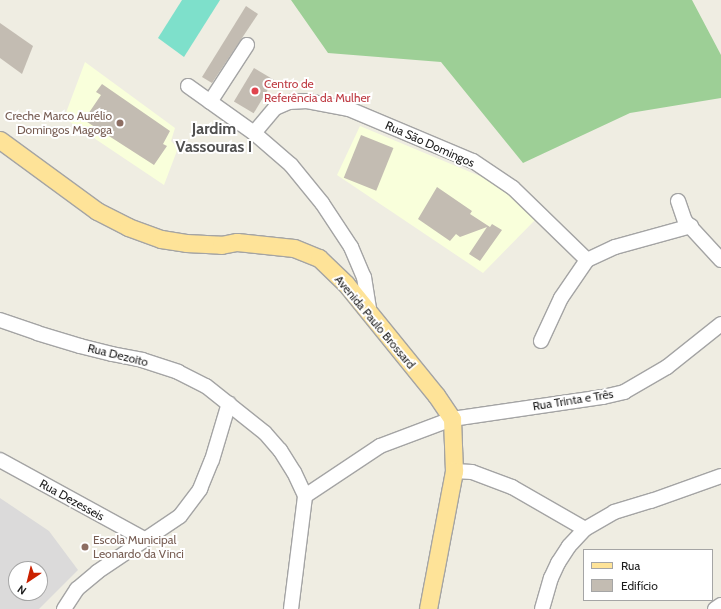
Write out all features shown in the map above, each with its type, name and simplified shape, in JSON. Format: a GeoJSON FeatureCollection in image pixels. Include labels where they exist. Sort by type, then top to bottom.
{"type":"FeatureCollection","features":[{"type":"Feature","properties":{"kind":"main road","name":"Avenida Paulo Brossard"},"geometry":{"type":"LineString","coordinates":[[0,140],[97,211],[135,230],[161,240],[221,245],[237,242],[294,248],[319,258],[346,284],[370,313],[436,396],[452,419]]}},
{"type":"Feature","properties":{"kind":"main road"},"geometry":{"type":"LineString","coordinates":[[428,609],[454,471],[452,419]]}},
{"type":"Feature","properties":{"kind":"street"},"geometry":{"type":"LineString","coordinates":[[210,102],[247,45]]}},
{"type":"Feature","properties":{"kind":"street"},"geometry":{"type":"LineString","coordinates":[[188,86],[254,133],[291,165],[322,203],[351,247],[364,278],[370,313]]}},
{"type":"Feature","properties":{"kind":"street","name":"Rua São Domingos"},"geometry":{"type":"LineString","coordinates":[[254,133],[275,108],[289,102],[307,101],[350,109],[473,161],[513,188],[587,260]]}},
{"type":"Feature","properties":{"kind":"street"},"geometry":{"type":"LineString","coordinates":[[678,201],[685,221],[721,260]]}},
{"type":"Feature","properties":{"kind":"street"},"geometry":{"type":"LineString","coordinates":[[541,341],[561,298],[587,260],[615,247],[691,226]]}},
{"type":"Feature","properties":{"kind":"street","name":"Rua Dezoito"},"geometry":{"type":"LineString","coordinates":[[0,320],[37,333],[112,354],[142,360],[178,372],[206,386],[265,433],[280,450],[294,472],[305,496]]}},
{"type":"Feature","properties":{"kind":"street","name":"Rua Trinta e Três"},"geometry":{"type":"LineString","coordinates":[[305,496],[380,446],[452,419],[604,397],[624,392],[667,367],[721,324]]}},
{"type":"Feature","properties":{"kind":"street"},"geometry":{"type":"LineString","coordinates":[[64,609],[77,589],[97,572],[180,516],[200,489],[212,460],[229,403]]}},
{"type":"Feature","properties":{"kind":"street","name":"Rua Dezesseis"},"geometry":{"type":"LineString","coordinates":[[0,460],[144,540]]}},
{"type":"Feature","properties":{"kind":"street"},"geometry":{"type":"LineString","coordinates":[[454,471],[472,472],[489,477],[512,487],[585,529]]}},
{"type":"Feature","properties":{"kind":"street"},"geometry":{"type":"LineString","coordinates":[[542,609],[551,578],[558,563],[569,546],[585,529],[614,512],[651,501],[721,476]]}},
{"type":"Feature","properties":{"kind":"street"},"geometry":{"type":"LineString","coordinates":[[291,609],[305,496]]}},
{"type":"Feature","properties":{"kind":"street"},"geometry":{"type":"LineString","coordinates":[[715,609],[721,605]]}},
{"type":"Feature","properties":{"kind":"shaded area"},"geometry":{"type":"Polygon","coordinates":[[[182,0],[220,0],[184,57],[158,38],[182,0]]]}},
{"type":"Feature","properties":{"kind":"shaded area","name":"Creche Marco Aurélio Domingos Magoga"},"geometry":{"type":"Polygon","coordinates":[[[85,62],[175,128],[171,141],[178,148],[164,185],[64,118],[85,62]]]}},
{"type":"Feature","properties":{"kind":"shaded area"},"geometry":{"type":"Polygon","coordinates":[[[360,126],[494,182],[536,219],[483,273],[337,175],[360,126]]]}},
{"type":"Feature","properties":{"kind":"shaded area"},"geometry":{"type":"Polygon","coordinates":[[[0,498],[49,531],[78,570],[48,600],[48,561],[8,561],[8,601],[47,601],[39,609],[0,609],[0,498]]]}},
{"type":"Feature","properties":{"kind":"green space"},"geometry":{"type":"Polygon","coordinates":[[[291,0],[692,0],[721,55],[721,98],[630,113],[523,163],[441,62],[328,53],[291,0]]]}},
{"type":"Feature","properties":{"kind":"building"},"geometry":{"type":"Polygon","coordinates":[[[246,6],[258,14],[212,83],[202,77],[246,6]]]}},
{"type":"Feature","properties":{"kind":"building"},"geometry":{"type":"Polygon","coordinates":[[[0,23],[33,46],[22,74],[0,58],[0,23]]]}},
{"type":"Feature","properties":{"kind":"building","name":"Centro de Referência da Mulher"},"geometry":{"type":"Polygon","coordinates":[[[254,68],[274,80],[254,113],[234,101],[254,68]]]}},
{"type":"Feature","properties":{"kind":"building"},"geometry":{"type":"Polygon","coordinates":[[[102,84],[170,131],[163,144],[167,146],[154,165],[84,120],[101,95],[96,92],[102,84]]]}},
{"type":"Feature","properties":{"kind":"building"},"geometry":{"type":"Polygon","coordinates":[[[361,135],[393,148],[376,191],[344,178],[361,135]]]}},
{"type":"Feature","properties":{"kind":"building"},"geometry":{"type":"Polygon","coordinates":[[[437,187],[472,211],[470,214],[490,227],[492,224],[502,230],[480,261],[469,254],[487,227],[460,237],[456,234],[450,241],[418,219],[437,187]]]}},
{"type":"Feature","properties":{"kind":"place","name":"Centro de Referência da Mulher"},"geometry":{"type":"Point","coordinates":[255,91]}},
{"type":"Feature","properties":{"kind":"place","name":"Creche Marco Aurélio Domingos Magoga"},"geometry":{"type":"Point","coordinates":[120,123]}},
{"type":"Feature","properties":{"kind":"place","name":"Escola Municipal Leonardo da Vinci"},"geometry":{"type":"Point","coordinates":[85,547]}},
{"type":"Feature","properties":{"kind":"district","name":"Jardim Vassouras I"},"geometry":{"type":"Point","coordinates":[214,138]}}]}
